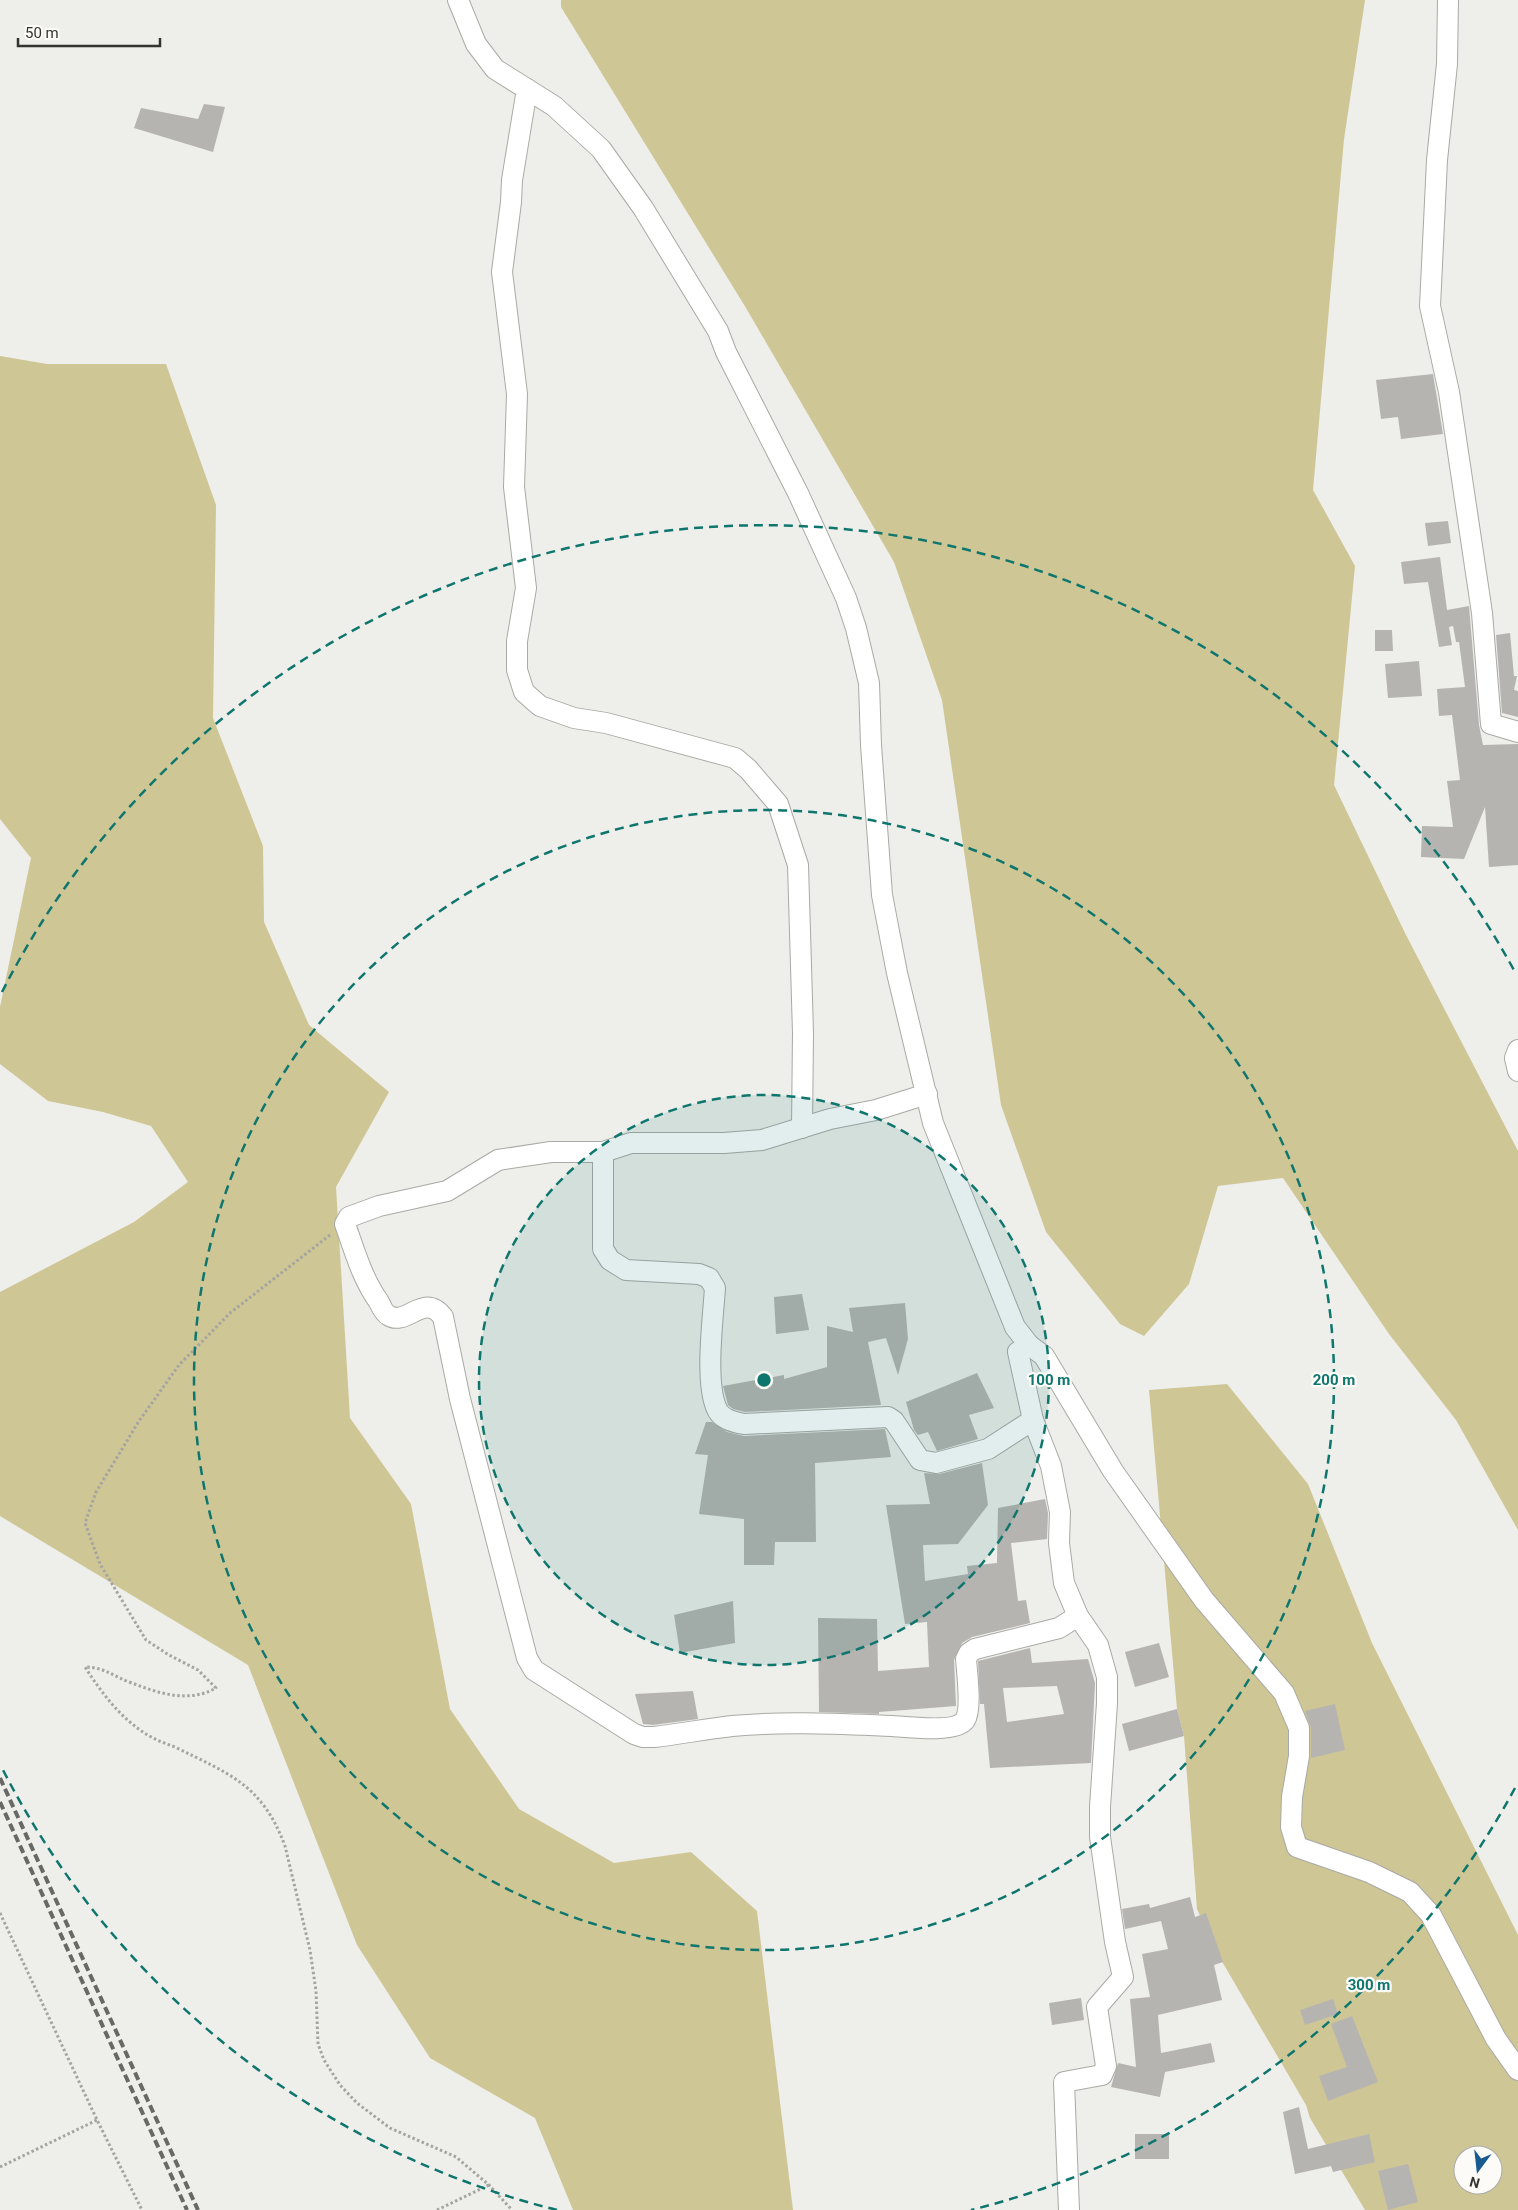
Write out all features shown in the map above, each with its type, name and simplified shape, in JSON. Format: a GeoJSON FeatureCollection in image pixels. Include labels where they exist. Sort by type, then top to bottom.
{"type":"FeatureCollection","features":[{"type":"Feature","properties":{"kind":"street"},"geometry":{"type":"LineString","coordinates":[[458,0],[476,44],[496,69],[554,106],[601,149],[643,208],[718,332],[726,352],[798,493],[846,598],[856,628],[869,683],[871,745],[882,895],[896,973],[934,1123],[1015,1327],[1029,1345],[1044,1356],[1113,1472],[1204,1600],[1284,1693],[1299,1728],[1299,1756],[1292,1796],[1291,1827],[1296,1847],[1369,1872],[1410,1892],[1431,1915],[1496,2039],[1518,2070]]}},
{"type":"Feature","properties":{"kind":"street"},"geometry":{"type":"LineString","coordinates":[[1448,0],[1447,64],[1436,160],[1430,306],[1449,392],[1482,613],[1491,724],[1518,732]]}},
{"type":"Feature","properties":{"kind":"street"},"geometry":{"type":"LineString","coordinates":[[527,89],[512,180],[502,272],[517,394],[514,487],[526,588],[517,641],[517,670],[524,692],[540,706],[574,718],[606,723],[735,758],[748,769],[778,804],[798,865],[803,1033],[802,1128]]}},
{"type":"Feature","properties":{"kind":"street"},"geometry":{"type":"LineString","coordinates":[[1518,1050],[1514,1058],[1518,1071]]}},
{"type":"Feature","properties":{"kind":"street"},"geometry":{"type":"LineString","coordinates":[[927,1094],[876,1110],[830,1119],[762,1140],[724,1143],[631,1143],[603,1152],[551,1152],[498,1160],[447,1191],[379,1206],[349,1217],[345,1224],[366,1283],[387,1315],[397,1318],[428,1307],[438,1310],[443,1317],[460,1399],[527,1658],[534,1670],[634,1734],[654,1737],[733,1726],[775,1724],[837,1724],[937,1728],[958,1726],[965,1720],[968,1710],[966,1659],[969,1653],[975,1649],[1059,1628],[1078,1616]]}},
{"type":"Feature","properties":{"kind":"street"},"geometry":{"type":"LineString","coordinates":[[603,1152],[603,1249],[610,1260],[626,1270],[699,1274],[709,1278],[715,1288],[710,1371],[716,1408],[724,1418],[744,1424],[888,1417],[894,1421],[920,1460],[936,1463],[988,1449],[1033,1420]]}},
{"type":"Feature","properties":{"kind":"street"},"geometry":{"type":"LineString","coordinates":[[1029,1345],[1018,1352],[1033,1420],[1051,1466],[1060,1512],[1059,1543],[1064,1583],[1078,1616],[1098,1645],[1107,1677],[1108,1703],[1100,1807],[1100,1837],[1123,1977],[1097,2007],[1106,2066],[1102,2075],[1064,2082],[1069,2210]]}},
{"type":"Feature","properties":{"kind":"path"},"geometry":{"type":"LineString","coordinates":[[345,1224],[230,1313],[179,1365],[139,1421],[96,1492],[86,1523],[100,1564],[146,1640],[198,1670],[216,1688],[204,1695],[188,1698],[131,1683],[98,1667],[85,1667],[109,1703],[144,1732],[235,1777],[262,1801],[285,1846],[310,1950],[316,1991],[318,2044],[324,2060],[340,2085],[357,2103],[390,2128],[456,2157],[489,2184],[512,2210]]}},
{"type":"Feature","properties":{"kind":"path"},"geometry":{"type":"LineString","coordinates":[[0,1913],[97,2120],[142,2210]]}},
{"type":"Feature","properties":{"kind":"path"},"geometry":{"type":"LineString","coordinates":[[0,2167],[97,2120]]}},
{"type":"Feature","properties":{"kind":"path"},"geometry":{"type":"LineString","coordinates":[[437,2210],[489,2184]]}},
{"type":"Feature","properties":{"kind":"shaded area"},"geometry":{"type":"Polygon","coordinates":[[[561,0],[1365,0],[1344,139],[1313,490],[1355,566],[1334,785],[1405,933],[1518,1151],[1518,1530],[1456,1420],[1389,1334],[1283,1178],[1218,1186],[1189,1284],[1144,1336],[1120,1324],[1046,1232],[1001,1105],[942,700],[894,562],[746,308],[561,7],[561,0]]]}},
{"type":"Feature","properties":{"kind":"shaded area"},"geometry":{"type":"Polygon","coordinates":[[[0,356],[47,364],[166,364],[216,505],[213,718],[263,846],[264,922],[309,1025],[389,1092],[336,1187],[350,1418],[411,1504],[450,1709],[519,1809],[614,1863],[691,1852],[757,1911],[793,2210],[573,2210],[535,2118],[430,2058],[357,1945],[248,1665],[0,1516],[0,1292],[134,1222],[188,1182],[151,1126],[103,1112],[48,1101],[0,1064],[0,1007],[31,858],[0,819],[0,356]]]}},
{"type":"Feature","properties":{"kind":"shaded area"},"geometry":{"type":"Polygon","coordinates":[[[1227,1384],[1308,1484],[1372,1643],[1518,1935],[1518,2210],[1365,2210],[1310,2118],[1306,2105],[1217,1953],[1197,1909],[1184,1736],[1177,1709],[1149,1390],[1227,1384]]]}},
{"type":"Feature","properties":{"kind":"building"},"geometry":{"type":"Polygon","coordinates":[[[204,104],[225,107],[213,152],[134,128],[141,108],[198,119],[204,104]]]}},
{"type":"Feature","properties":{"kind":"building"},"geometry":{"type":"Polygon","coordinates":[[[1433,374],[1443,434],[1401,439],[1398,417],[1381,419],[1376,380],[1433,374]]]}},
{"type":"Feature","properties":{"kind":"building"},"geometry":{"type":"Polygon","coordinates":[[[1448,521],[1451,543],[1428,546],[1425,523],[1448,521]]]}},
{"type":"Feature","properties":{"kind":"building"},"geometry":{"type":"Polygon","coordinates":[[[1440,557],[1447,610],[1469,606],[1479,725],[1483,745],[1518,744],[1518,865],[1489,867],[1485,807],[1464,859],[1421,857],[1422,826],[1453,827],[1447,781],[1460,780],[1452,715],[1439,716],[1437,689],[1465,687],[1459,642],[1456,642],[1453,626],[1449,627],[1452,645],[1439,647],[1428,582],[1404,584],[1401,562],[1440,557]]]}},
{"type":"Feature","properties":{"kind":"building"},"geometry":{"type":"Polygon","coordinates":[[[1375,630],[1392,630],[1393,651],[1375,651],[1375,630]]]}},
{"type":"Feature","properties":{"kind":"building"},"geometry":{"type":"Polygon","coordinates":[[[1510,633],[1514,676],[1517,676],[1514,690],[1518,691],[1518,717],[1502,713],[1496,635],[1510,633]]]}},
{"type":"Feature","properties":{"kind":"building"},"geometry":{"type":"Polygon","coordinates":[[[1419,661],[1422,696],[1388,698],[1385,664],[1419,661]]]}},
{"type":"Feature","properties":{"kind":"building"},"geometry":{"type":"Polygon","coordinates":[[[802,1294],[809,1330],[776,1334],[774,1297],[802,1294]]]}},
{"type":"Feature","properties":{"kind":"building"},"geometry":{"type":"Polygon","coordinates":[[[905,1303],[908,1339],[898,1375],[886,1338],[868,1342],[881,1405],[745,1412],[733,1409],[728,1405],[723,1386],[784,1375],[784,1379],[827,1367],[827,1326],[853,1332],[849,1308],[905,1303]]]}},
{"type":"Feature","properties":{"kind":"building"},"geometry":{"type":"Polygon","coordinates":[[[977,1373],[994,1408],[969,1415],[978,1439],[937,1451],[928,1432],[918,1435],[914,1430],[906,1402],[977,1373]]]}},
{"type":"Feature","properties":{"kind":"building"},"geometry":{"type":"Polygon","coordinates":[[[706,1422],[712,1422],[727,1432],[744,1436],[885,1429],[891,1457],[815,1463],[816,1542],[775,1542],[774,1565],[744,1565],[744,1519],[699,1514],[708,1455],[695,1454],[706,1422]]]}},
{"type":"Feature","properties":{"kind":"building"},"geometry":{"type":"Polygon","coordinates":[[[982,1463],[988,1505],[958,1544],[923,1545],[925,1581],[968,1574],[967,1566],[997,1563],[998,1508],[1045,1499],[1048,1513],[1047,1539],[1011,1543],[1018,1601],[1026,1600],[1030,1623],[972,1637],[962,1643],[954,1660],[956,1706],[879,1712],[879,1714],[819,1712],[818,1618],[877,1619],[878,1671],[929,1667],[927,1622],[905,1624],[886,1505],[930,1504],[924,1473],[939,1474],[982,1463]]]}},
{"type":"Feature","properties":{"kind":"building"},"geometry":{"type":"Polygon","coordinates":[[[733,1601],[735,1643],[680,1653],[674,1615],[733,1601]]]}},
{"type":"Feature","properties":{"kind":"building"},"geometry":{"type":"Polygon","coordinates":[[[1159,1643],[1169,1677],[1135,1687],[1125,1652],[1159,1643]]]}},
{"type":"Feature","properties":{"kind":"building"},"geometry":{"type":"Polygon","coordinates":[[[1030,1648],[1032,1663],[1088,1659],[1095,1683],[1091,1763],[990,1768],[984,1704],[980,1704],[978,1661],[1030,1648]],[[1057,1686],[1003,1688],[1007,1722],[1064,1714],[1057,1686]]]}},
{"type":"Feature","properties":{"kind":"building"},"geometry":{"type":"Polygon","coordinates":[[[693,1691],[698,1719],[653,1725],[643,1724],[635,1694],[693,1691]]]}},
{"type":"Feature","properties":{"kind":"building"},"geometry":{"type":"Polygon","coordinates":[[[1335,1704],[1345,1750],[1311,1758],[1311,1728],[1305,1711],[1335,1704]]]}},
{"type":"Feature","properties":{"kind":"building"},"geometry":{"type":"Polygon","coordinates":[[[1177,1709],[1184,1736],[1129,1751],[1122,1724],[1177,1709]]]}},
{"type":"Feature","properties":{"kind":"building"},"geometry":{"type":"Polygon","coordinates":[[[1190,1897],[1195,1917],[1206,1913],[1223,1962],[1214,1965],[1222,2000],[1158,2015],[1161,2053],[1211,2043],[1215,2062],[1165,2072],[1160,2097],[1111,2087],[1118,2063],[1136,2067],[1130,1999],[1150,1997],[1142,1954],[1168,1949],[1161,1921],[1125,1929],[1122,1909],[1149,1904],[1150,1908],[1190,1897]]]}},
{"type":"Feature","properties":{"kind":"building"},"geometry":{"type":"Polygon","coordinates":[[[1081,1998],[1084,2020],[1052,2025],[1049,2003],[1081,1998]]]}},
{"type":"Feature","properties":{"kind":"building"},"geometry":{"type":"Polygon","coordinates":[[[1333,1999],[1338,2014],[1305,2025],[1300,2010],[1333,1999]]]}},
{"type":"Feature","properties":{"kind":"building"},"geometry":{"type":"Polygon","coordinates":[[[1352,2016],[1378,2082],[1328,2101],[1319,2076],[1347,2067],[1331,2024],[1352,2016]]]}},
{"type":"Feature","properties":{"kind":"building"},"geometry":{"type":"Polygon","coordinates":[[[1299,2107],[1308,2149],[1369,2134],[1375,2162],[1333,2172],[1331,2166],[1295,2174],[1283,2112],[1299,2107]]]}},
{"type":"Feature","properties":{"kind":"building"},"geometry":{"type":"Polygon","coordinates":[[[1135,2134],[1169,2134],[1169,2159],[1135,2159],[1135,2134]]]}},
{"type":"Feature","properties":{"kind":"building"},"geometry":{"type":"Polygon","coordinates":[[[1408,2164],[1418,2202],[1388,2210],[1378,2171],[1408,2164]]]}},
{"type":"Feature","properties":{"kind":"railway"},"geometry":{"type":"LineString","coordinates":[[0,1778],[198,2210]]}},
{"type":"Feature","properties":{"kind":"railway"},"geometry":{"type":"LineString","coordinates":[[0,1802],[187,2210]]}}]}
